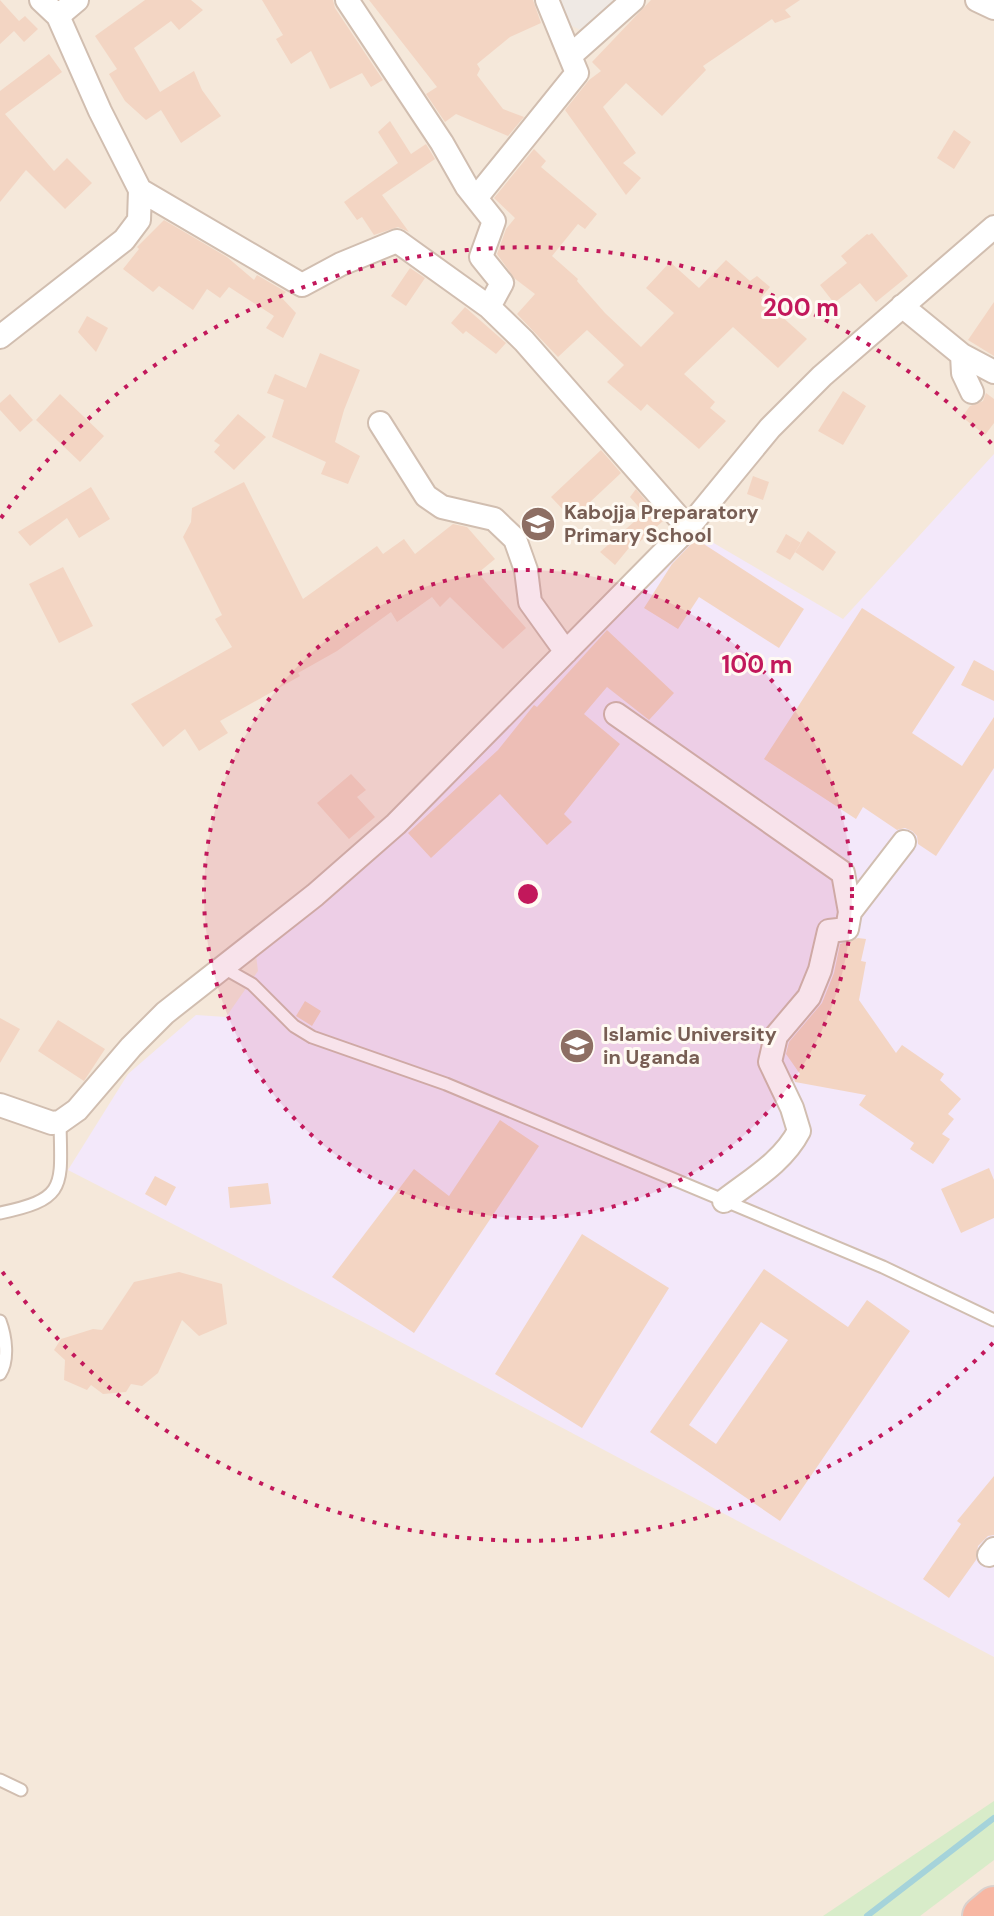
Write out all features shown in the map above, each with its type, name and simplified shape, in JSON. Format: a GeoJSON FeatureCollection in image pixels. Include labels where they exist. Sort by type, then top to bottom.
{"type":"FeatureCollection","features":[{"type":"Feature","properties":{"kind":"highway"},"geometry":{"type":"LineString","coordinates":[[982,1916],[994,1906]]}},
{"type":"Feature","properties":{"kind":"street"},"geometry":{"type":"LineString","coordinates":[[0,337],[124,240],[139,220],[140,190],[100,111],[58,16],[41,0]]}},
{"type":"Feature","properties":{"kind":"street"},"geometry":{"type":"LineString","coordinates":[[58,16],[77,0]]}},
{"type":"Feature","properties":{"kind":"street"},"geometry":{"type":"LineString","coordinates":[[347,0],[494,221],[481,257],[502,283],[489,307]]}},
{"type":"Feature","properties":{"kind":"street"},"geometry":{"type":"LineString","coordinates":[[476,198],[577,73],[547,0]]}},
{"type":"Feature","properties":{"kind":"street"},"geometry":{"type":"LineString","coordinates":[[570,56],[633,0]]}},
{"type":"Feature","properties":{"kind":"street"},"geometry":{"type":"LineString","coordinates":[[977,0],[994,8]]}},
{"type":"Feature","properties":{"kind":"street"},"geometry":{"type":"LineString","coordinates":[[140,190],[302,285],[341,264],[397,241],[489,307],[524,341],[688,528]]}},
{"type":"Feature","properties":{"kind":"street"},"geometry":{"type":"LineString","coordinates":[[0,1105],[52,1123],[60,1122],[77,1110],[165,1013],[315,895],[396,824],[688,528],[770,428],[822,376],[994,227]]}},
{"type":"Feature","properties":{"kind":"street"},"geometry":{"type":"LineString","coordinates":[[902,306],[962,355],[994,372]]}},
{"type":"Feature","properties":{"kind":"street"},"geometry":{"type":"LineString","coordinates":[[962,355],[963,373],[972,392]]}},
{"type":"Feature","properties":{"kind":"street"},"geometry":{"type":"LineString","coordinates":[[380,423],[426,496],[442,507],[494,519],[515,539],[526,570],[530,602],[566,652]]}},
{"type":"Feature","properties":{"kind":"street"},"geometry":{"type":"LineString","coordinates":[[616,714],[843,873],[871,884]]}},
{"type":"Feature","properties":{"kind":"street"},"geometry":{"type":"LineString","coordinates":[[850,912],[904,842]]}},
{"type":"Feature","properties":{"kind":"street"},"geometry":{"type":"LineString","coordinates":[[724,1201],[770,1166],[792,1144],[799,1131],[792,1108],[770,1062],[776,1036],[809,997],[820,970],[829,931],[847,929],[850,912],[843,873]]}},
{"type":"Feature","properties":{"kind":"lane"},"geometry":{"type":"LineString","coordinates":[[221,966],[252,984],[294,1026],[312,1037],[446,1084],[883,1267],[994,1320]]}},
{"type":"Feature","properties":{"kind":"lane"},"geometry":{"type":"LineString","coordinates":[[0,1213],[43,1201],[53,1193],[60,1167],[60,1122]]}},
{"type":"Feature","properties":{"kind":"lane"},"geometry":{"type":"LineString","coordinates":[[0,1321],[5,1333],[5,1366],[0,1374]]}},
{"type":"Feature","properties":{"kind":"lane"},"geometry":{"type":"LineString","coordinates":[[0,1780],[21,1790]]}},
{"type":"Feature","properties":{"kind":"shaded area"},"geometry":{"type":"Polygon","coordinates":[[[0,0],[994,0],[994,1916],[0,1916],[0,0]]]}},
{"type":"Feature","properties":{"kind":"shaded area"},"geometry":{"type":"Polygon","coordinates":[[[556,0],[618,0],[581,30],[567,24],[556,0]]]}},
{"type":"Feature","properties":{"kind":"shaded area","name":"Islamic University in Uganda"},"geometry":{"type":"Polygon","coordinates":[[[994,454],[994,1657],[363,1322],[68,1170],[128,1074],[196,1015],[226,1017],[258,971],[256,955],[424,811],[688,528],[843,619],[994,454]]]}},
{"type":"Feature","properties":{"kind":"green space"},"geometry":{"type":"Polygon","coordinates":[[[994,1801],[994,1860],[920,1916],[823,1916],[994,1801]]]}},
{"type":"Feature","properties":{"kind":"building"},"geometry":{"type":"Polygon","coordinates":[[[0,0],[19,21],[25,16],[38,29],[24,42],[14,31],[0,44],[0,0]]]}},
{"type":"Feature","properties":{"kind":"building"},"geometry":{"type":"Polygon","coordinates":[[[145,0],[191,0],[203,10],[179,30],[171,21],[134,48],[160,92],[194,71],[202,90],[221,116],[181,143],[161,110],[146,120],[125,101],[109,74],[117,69],[95,36],[145,0]]]}},
{"type":"Feature","properties":{"kind":"building"},"geometry":{"type":"Polygon","coordinates":[[[262,0],[333,0],[335,8],[383,80],[371,87],[362,73],[330,89],[311,51],[291,64],[276,39],[283,35],[262,0]]]}},
{"type":"Feature","properties":{"kind":"building"},"geometry":{"type":"Polygon","coordinates":[[[369,0],[533,0],[541,23],[510,37],[477,64],[480,69],[477,75],[503,109],[524,117],[508,136],[456,114],[445,122],[426,94],[437,87],[369,0]]]}},
{"type":"Feature","properties":{"kind":"building"},"geometry":{"type":"Polygon","coordinates":[[[651,0],[800,0],[785,10],[791,17],[775,23],[772,19],[703,66],[706,70],[662,116],[626,83],[603,107],[636,153],[623,163],[641,178],[626,195],[565,110],[589,80],[601,71],[592,62],[651,0]]]}},
{"type":"Feature","properties":{"kind":"building"},"geometry":{"type":"Polygon","coordinates":[[[49,54],[62,72],[5,114],[54,171],[67,158],[92,183],[65,209],[26,170],[0,202],[0,91],[49,54]]]}},
{"type":"Feature","properties":{"kind":"building"},"geometry":{"type":"Polygon","coordinates":[[[390,121],[411,154],[426,144],[435,159],[382,195],[409,232],[398,227],[374,235],[362,217],[357,220],[344,202],[398,163],[378,132],[390,121]]]}},
{"type":"Feature","properties":{"kind":"building"},"geometry":{"type":"Polygon","coordinates":[[[954,130],[971,142],[954,169],[937,158],[954,130]]]}},
{"type":"Feature","properties":{"kind":"building"},"geometry":{"type":"Polygon","coordinates":[[[534,149],[546,161],[541,167],[597,214],[585,229],[578,224],[552,256],[578,279],[605,313],[641,347],[674,313],[646,288],[670,262],[699,288],[726,260],[750,281],[757,276],[770,287],[761,298],[807,339],[778,368],[733,327],[684,374],[715,402],[710,408],[726,421],[699,449],[647,404],[641,411],[607,382],[624,365],[587,330],[558,357],[517,314],[535,294],[514,278],[497,254],[506,229],[515,218],[494,198],[534,149]]]}},
{"type":"Feature","properties":{"kind":"building"},"geometry":{"type":"Polygon","coordinates":[[[164,220],[227,257],[254,280],[257,275],[286,292],[281,297],[296,313],[283,338],[266,328],[274,316],[229,287],[220,298],[207,289],[193,310],[159,286],[153,292],[123,269],[139,249],[137,247],[164,220]]]}},
{"type":"Feature","properties":{"kind":"building"},"geometry":{"type":"Polygon","coordinates":[[[872,233],[908,276],[876,302],[860,283],[834,303],[820,285],[847,263],[841,256],[872,233]]]}},
{"type":"Feature","properties":{"kind":"building"},"geometry":{"type":"Polygon","coordinates":[[[410,268],[425,278],[406,306],[391,296],[410,268]]]}},
{"type":"Feature","properties":{"kind":"building"},"geometry":{"type":"Polygon","coordinates":[[[994,302],[994,356],[968,340],[994,302]]]}},
{"type":"Feature","properties":{"kind":"building"},"geometry":{"type":"Polygon","coordinates":[[[465,307],[506,343],[496,354],[451,323],[465,307]]]}},
{"type":"Feature","properties":{"kind":"building"},"geometry":{"type":"Polygon","coordinates":[[[87,316],[108,328],[96,352],[78,332],[87,316]]]}},
{"type":"Feature","properties":{"kind":"building"},"geometry":{"type":"Polygon","coordinates":[[[320,353],[360,370],[335,442],[360,456],[348,484],[321,474],[326,462],[272,437],[284,400],[267,393],[275,374],[306,388],[320,353]]]}},
{"type":"Feature","properties":{"kind":"building"},"geometry":{"type":"Polygon","coordinates":[[[843,391],[866,406],[843,445],[818,431],[843,391]]]}},
{"type":"Feature","properties":{"kind":"building"},"geometry":{"type":"Polygon","coordinates":[[[986,393],[994,399],[994,423],[985,435],[962,417],[970,406],[983,401],[986,393]]]}},
{"type":"Feature","properties":{"kind":"building"},"geometry":{"type":"Polygon","coordinates":[[[10,394],[33,420],[20,432],[0,410],[0,403],[10,394]]]}},
{"type":"Feature","properties":{"kind":"building"},"geometry":{"type":"Polygon","coordinates":[[[60,394],[104,436],[80,462],[36,420],[60,394]]]}},
{"type":"Feature","properties":{"kind":"building"},"geometry":{"type":"Polygon","coordinates":[[[238,414],[266,437],[234,470],[214,452],[220,445],[214,441],[238,414]]]}},
{"type":"Feature","properties":{"kind":"building"},"geometry":{"type":"Polygon","coordinates":[[[601,450],[621,473],[572,519],[551,497],[601,450]]]}},
{"type":"Feature","properties":{"kind":"building"},"geometry":{"type":"Polygon","coordinates":[[[753,476],[769,482],[763,500],[747,494],[753,476]]]}},
{"type":"Feature","properties":{"kind":"building"},"geometry":{"type":"Polygon","coordinates":[[[244,482],[303,599],[377,546],[383,554],[404,539],[415,554],[453,524],[467,527],[495,559],[478,573],[526,628],[503,649],[450,597],[440,607],[432,597],[397,622],[391,612],[337,651],[298,673],[300,676],[220,721],[228,733],[199,751],[185,729],[163,747],[131,704],[232,647],[215,619],[222,615],[183,537],[191,522],[192,508],[244,482]]]}},
{"type":"Feature","properties":{"kind":"building"},"geometry":{"type":"Polygon","coordinates":[[[91,487],[110,519],[79,538],[67,518],[30,546],[18,532],[91,487]]]}},
{"type":"Feature","properties":{"kind":"building"},"geometry":{"type":"Polygon","coordinates":[[[636,489],[663,521],[635,546],[633,543],[615,565],[600,552],[644,513],[630,497],[636,489]]]}},
{"type":"Feature","properties":{"kind":"building"},"geometry":{"type":"Polygon","coordinates":[[[808,531],[836,552],[823,571],[795,552],[808,531]]]}},
{"type":"Feature","properties":{"kind":"building"},"geometry":{"type":"Polygon","coordinates":[[[786,534],[801,543],[790,560],[776,552],[786,534]]]}},
{"type":"Feature","properties":{"kind":"building"},"geometry":{"type":"Polygon","coordinates":[[[696,539],[804,609],[779,648],[699,597],[678,629],[644,608],[672,564],[696,539]]]}},
{"type":"Feature","properties":{"kind":"building"},"geometry":{"type":"Polygon","coordinates":[[[63,567],[93,626],[59,643],[29,584],[63,567]]]}},
{"type":"Feature","properties":{"kind":"building"},"geometry":{"type":"Polygon","coordinates":[[[862,608],[955,667],[912,733],[962,766],[994,717],[994,768],[936,856],[918,844],[917,836],[912,831],[905,828],[897,830],[863,807],[856,819],[764,759],[862,608]]]}},
{"type":"Feature","properties":{"kind":"building"},"geometry":{"type":"Polygon","coordinates":[[[607,630],[674,693],[649,720],[607,687],[584,714],[620,744],[564,814],[572,822],[547,845],[500,794],[431,858],[408,833],[498,750],[534,705],[537,707],[607,630]]]}},
{"type":"Feature","properties":{"kind":"building"},"geometry":{"type":"Polygon","coordinates":[[[974,660],[994,671],[994,701],[961,685],[974,660]]]}},
{"type":"Feature","properties":{"kind":"building"},"geometry":{"type":"Polygon","coordinates":[[[351,774],[366,790],[357,797],[375,817],[349,839],[317,803],[351,774]]]}},
{"type":"Feature","properties":{"kind":"building"},"geometry":{"type":"Polygon","coordinates":[[[858,938],[866,939],[861,961],[866,962],[859,1000],[896,1053],[902,1045],[944,1074],[940,1080],[961,1099],[948,1114],[954,1119],[942,1134],[950,1139],[933,1164],[910,1149],[914,1143],[859,1105],[866,1095],[795,1082],[794,1079],[800,1074],[786,1054],[789,1042],[822,1003],[834,973],[840,944],[858,938]]]}},
{"type":"Feature","properties":{"kind":"building"},"geometry":{"type":"Polygon","coordinates":[[[305,1001],[321,1011],[312,1026],[296,1016],[305,1001]]]}},
{"type":"Feature","properties":{"kind":"building"},"geometry":{"type":"Polygon","coordinates":[[[0,1018],[20,1029],[0,1063],[0,1018]]]}},
{"type":"Feature","properties":{"kind":"building"},"geometry":{"type":"Polygon","coordinates":[[[58,1020],[105,1049],[84,1081],[38,1051],[58,1020]]]}},
{"type":"Feature","properties":{"kind":"building"},"geometry":{"type":"Polygon","coordinates":[[[500,1120],[539,1146],[414,1333],[332,1277],[414,1169],[449,1196],[500,1120]]]}},
{"type":"Feature","properties":{"kind":"building"},"geometry":{"type":"Polygon","coordinates":[[[989,1168],[994,1180],[994,1218],[961,1233],[941,1189],[989,1168]]]}},
{"type":"Feature","properties":{"kind":"building"},"geometry":{"type":"Polygon","coordinates":[[[155,1176],[176,1187],[166,1206],[145,1194],[155,1176]]]}},
{"type":"Feature","properties":{"kind":"building"},"geometry":{"type":"Polygon","coordinates":[[[268,1183],[271,1204],[230,1208],[228,1187],[268,1183]]]}},
{"type":"Feature","properties":{"kind":"building"},"geometry":{"type":"Polygon","coordinates":[[[582,1234],[669,1288],[582,1428],[495,1374],[582,1234]]]}},
{"type":"Feature","properties":{"kind":"building"},"geometry":{"type":"Polygon","coordinates":[[[764,1269],[848,1327],[867,1300],[910,1331],[780,1521],[650,1432],[764,1269]],[[761,1322],[689,1425],[716,1444],[788,1340],[761,1322]]]}},
{"type":"Feature","properties":{"kind":"building"},"geometry":{"type":"Polygon","coordinates":[[[179,1272],[222,1284],[227,1324],[199,1336],[182,1320],[158,1373],[142,1386],[131,1384],[126,1392],[103,1394],[91,1385],[87,1390],[64,1380],[65,1360],[54,1350],[61,1339],[93,1329],[102,1330],[134,1282],[179,1272]]]}},
{"type":"Feature","properties":{"kind":"building"},"geometry":{"type":"Polygon","coordinates":[[[994,1476],[994,1535],[988,1536],[978,1546],[976,1560],[949,1598],[923,1579],[961,1524],[957,1521],[994,1476]]]}},
{"type":"Feature","properties":{"kind":"waterway"},"geometry":{"type":"LineString","coordinates":[[867,1916],[994,1818]]}},
{"type":"Feature","properties":{"kind":"place","name":"Kabojja Preparatory Primary School"},"geometry":{"type":"Point","coordinates":[538,524]}},
{"type":"Feature","properties":{"kind":"place","name":"Islamic University in Uganda"},"geometry":{"type":"Point","coordinates":[577,1046]}}]}
